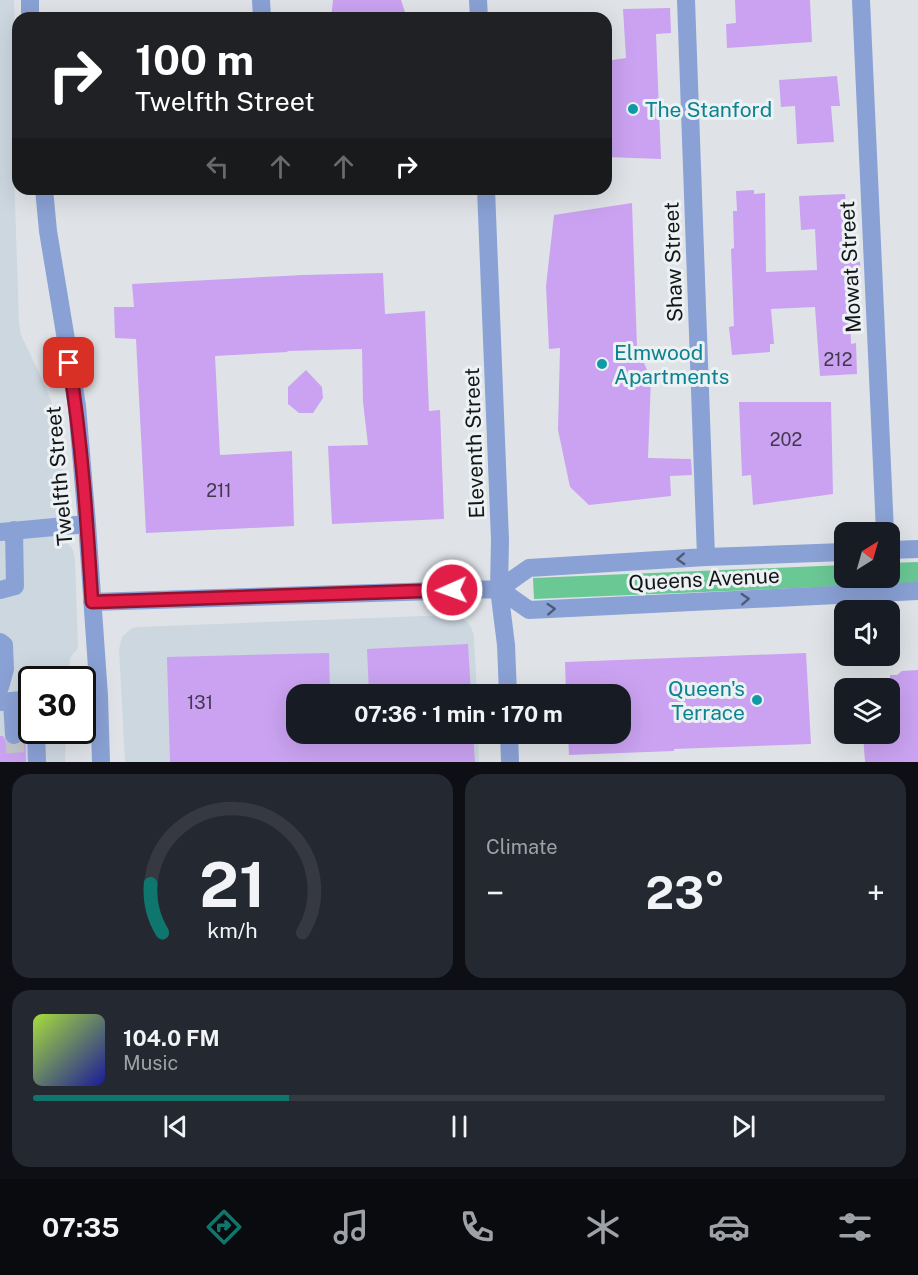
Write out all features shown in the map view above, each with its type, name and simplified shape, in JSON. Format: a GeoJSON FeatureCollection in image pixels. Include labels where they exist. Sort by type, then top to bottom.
{"type":"FeatureCollection","features":[{"type":"Feature","properties":{"kind":"street","name":"Shaw Street"},"geometry":{"type":"LineString","coordinates":[[686,0],[706,557]]}},
{"type":"Feature","properties":{"kind":"street","name":"Mowat Street"},"geometry":{"type":"LineString","coordinates":[[861,0],[885,522]]}},
{"type":"Feature","properties":{"kind":"street","name":"Twelfth Street"},"geometry":{"type":"LineString","coordinates":[[45,195],[48,231],[77,406],[92,602],[91,666]]}},
{"type":"Feature","properties":{"kind":"street","name":"Eleventh Street"},"geometry":{"type":"LineString","coordinates":[[486,195],[500,540],[499,589],[506,645],[508,684]]}},
{"type":"Feature","properties":{"kind":"street"},"geometry":{"type":"LineString","coordinates":[[0,590],[15,586],[7,531],[87,524]]}},
{"type":"Feature","properties":{"kind":"street"},"geometry":{"type":"LineString","coordinates":[[900,550],[918,549]]}},
{"type":"Feature","properties":{"kind":"street","name":"Queens Avenue"},"geometry":{"type":"LineString","coordinates":[[834,552],[706,557],[529,568],[499,589],[530,610],[918,591]]}},
{"type":"Feature","properties":{"kind":"street"},"geometry":{"type":"LineString","coordinates":[[92,602],[499,589]]}},
{"type":"Feature","properties":{"kind":"street"},"geometry":{"type":"LineString","coordinates":[[0,642],[4,645],[4,696],[14,735]]}},
{"type":"Feature","properties":{"kind":"street","name":"Twelfth Street"},"geometry":{"type":"LineString","coordinates":[[96,729],[101,762]]}},
{"type":"Feature","properties":{"kind":"street"},"geometry":{"type":"LineString","coordinates":[[36,744],[37,762]]}},
{"type":"Feature","properties":{"kind":"street"},"geometry":{"type":"LineString","coordinates":[[509,744],[510,762]]}},
{"type":"Feature","properties":{"kind":"shaded area"},"geometry":{"type":"Polygon","coordinates":[[[0,0],[14,0],[14,12],[12,12],[12,195],[15,195],[19,324],[21,335],[46,387],[58,421],[62,446],[65,540],[73,550],[75,559],[78,648],[70,658],[70,666],[18,666],[18,744],[66,744],[65,762],[0,762],[0,0]]]}},
{"type":"Feature","properties":{"kind":"shaded area"},"geometry":{"type":"Polygon","coordinates":[[[451,615],[460,617],[471,627],[474,636],[476,684],[286,684],[286,744],[478,744],[479,762],[125,762],[119,649],[122,637],[137,627],[451,615]]]}},
{"type":"Feature","properties":{"kind":"green space"},"geometry":{"type":"Polygon","coordinates":[[[918,562],[918,583],[900,584],[900,563],[918,562]]]}},
{"type":"Feature","properties":{"kind":"green space"},"geometry":{"type":"Polygon","coordinates":[[[834,565],[834,586],[534,599],[533,578],[834,565]]]}},
{"type":"Feature","properties":{"kind":"building"},"geometry":{"type":"Polygon","coordinates":[[[333,0],[401,0],[405,12],[332,12],[333,0]]]}},
{"type":"Feature","properties":{"kind":"building"},"geometry":{"type":"Polygon","coordinates":[[[735,0],[810,0],[812,42],[727,48],[726,24],[736,23],[735,0]]]}},
{"type":"Feature","properties":{"kind":"building","name":"The Stanford"},"geometry":{"type":"Polygon","coordinates":[[[670,8],[671,33],[656,34],[661,159],[612,157],[612,60],[626,58],[623,9],[670,8]]]}},
{"type":"Feature","properties":{"kind":"building"},"geometry":{"type":"Polygon","coordinates":[[[837,76],[840,106],[831,106],[834,142],[797,144],[795,106],[781,107],[779,80],[837,76]]]}},
{"type":"Feature","properties":{"kind":"building"},"geometry":{"type":"Polygon","coordinates":[[[754,190],[754,194],[765,193],[766,272],[817,270],[815,229],[801,230],[799,196],[845,194],[846,206],[852,205],[853,227],[848,227],[851,262],[860,262],[861,282],[849,283],[851,344],[856,343],[857,374],[820,376],[815,307],[771,309],[774,344],[770,344],[770,352],[732,355],[729,327],[734,326],[731,249],[734,248],[733,211],[737,211],[736,191],[754,190]]]}},
{"type":"Feature","properties":{"kind":"building","name":"Elmwood Apartments"},"geometry":{"type":"Polygon","coordinates":[[[632,203],[637,347],[651,379],[648,458],[691,459],[692,475],[670,476],[671,496],[589,505],[570,487],[558,430],[560,348],[549,349],[546,286],[554,215],[632,203]]]}},
{"type":"Feature","properties":{"kind":"building"},"geometry":{"type":"Polygon","coordinates":[[[383,273],[385,314],[425,311],[429,411],[440,410],[444,519],[332,524],[328,446],[368,445],[363,402],[362,349],[287,351],[215,356],[220,455],[292,451],[294,526],[146,533],[136,339],[115,338],[114,307],[134,307],[132,284],[383,273]]]}},
{"type":"Feature","properties":{"kind":"building"},"geometry":{"type":"Polygon","coordinates":[[[306,370],[322,387],[323,398],[313,413],[299,413],[288,404],[288,387],[306,370]]]}},
{"type":"Feature","properties":{"kind":"building"},"geometry":{"type":"Polygon","coordinates":[[[739,402],[831,402],[833,494],[753,505],[751,475],[742,476],[739,402]]]}},
{"type":"Feature","properties":{"kind":"building"},"geometry":{"type":"Polygon","coordinates":[[[468,644],[470,684],[369,684],[367,649],[468,644]]]}},
{"type":"Feature","properties":{"kind":"building"},"geometry":{"type":"Polygon","coordinates":[[[329,653],[330,684],[286,684],[286,744],[474,744],[475,762],[170,762],[167,657],[329,653]]]}},
{"type":"Feature","properties":{"kind":"building"},"geometry":{"type":"Polygon","coordinates":[[[806,653],[811,744],[569,755],[568,744],[631,744],[631,684],[566,684],[565,662],[806,653]]]}},
{"type":"Feature","properties":{"kind":"building"},"geometry":{"type":"Polygon","coordinates":[[[918,670],[918,762],[865,762],[864,744],[900,744],[900,678],[890,678],[890,675],[897,675],[902,671],[918,670]]]}},
{"type":"Feature","properties":{"kind":"building"},"geometry":{"type":"Polygon","coordinates":[[[0,736],[3,736],[8,745],[25,744],[26,762],[0,762],[0,736]]]}},
{"type":"Feature","properties":{"kind":"tunnel"},"geometry":{"type":"LineString","coordinates":[[14,735],[16,762]]}},
{"type":"Feature","properties":{"kind":"place","name":"The Stanford"},"geometry":{"type":"Point","coordinates":[633,109]}},
{"type":"Feature","properties":{"kind":"place","name":"Elmwood Apartments"},"geometry":{"type":"Point","coordinates":[602,364]}},
{"type":"Feature","properties":{"kind":"place","name":"Queen's Terrace"},"geometry":{"type":"Point","coordinates":[757,700]}},
{"type":"Feature","properties":{"kind":"route"},"geometry":{"type":"LineString","coordinates":[[69,363],[77,406],[92,602],[452,590]]}}]}
